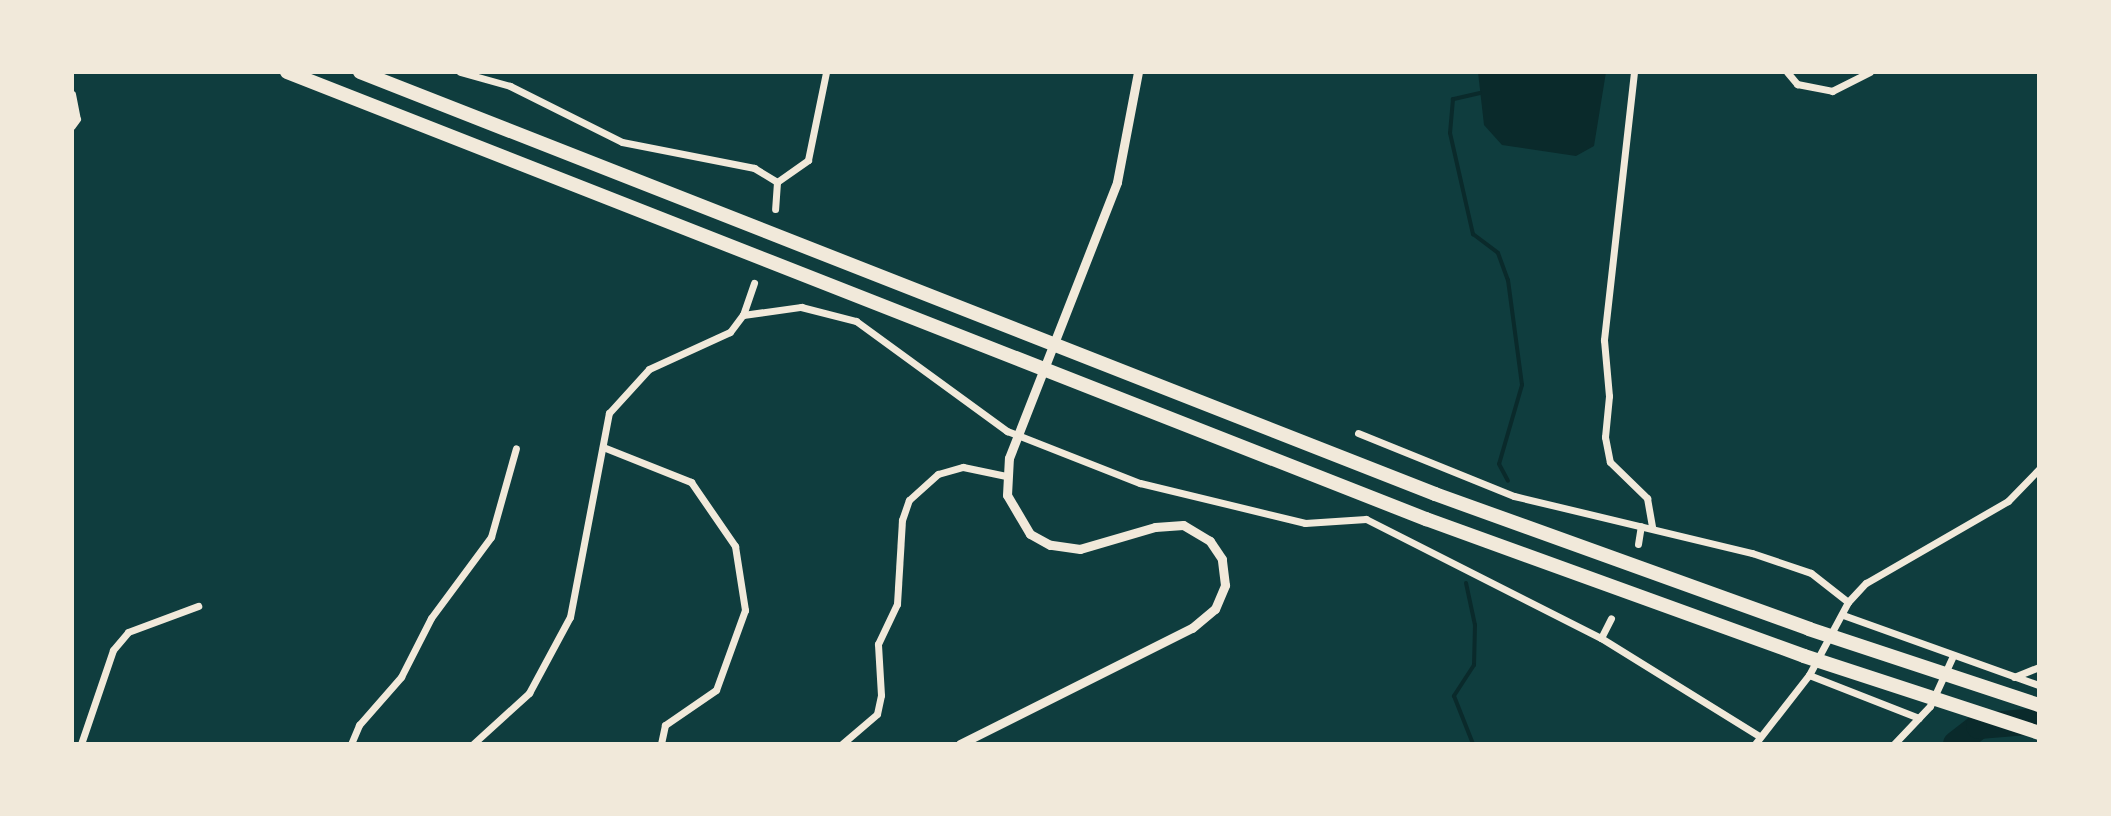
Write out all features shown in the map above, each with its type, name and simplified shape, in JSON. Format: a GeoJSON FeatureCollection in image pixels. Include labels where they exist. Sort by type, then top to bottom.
{"type":"FeatureCollection","features":[{"type":"Feature","properties":{"kind":"highway"},"geometry":{"type":"LineString","coordinates":[[287,72],[1426,519],[1804,656],[2039,733]]}},
{"type":"Feature","properties":{"kind":"highway"},"geometry":{"type":"LineString","coordinates":[[360,72],[1435,494],[1809,629],[2039,705]]}},
{"type":"Feature","properties":{"kind":"street"},"geometry":{"type":"LineString","coordinates":[[460,72],[510,86],[622,142],[754,168],[777,182]]}},
{"type":"Feature","properties":{"kind":"street"},"geometry":{"type":"LineString","coordinates":[[777,182],[808,160],[826,72]]}},
{"type":"Feature","properties":{"kind":"street"},"geometry":{"type":"LineString","coordinates":[[960,744],[1192,628],[1215,609],[1225,585],[1222,559],[1210,541],[1183,525],[1155,527],[1080,549],[1050,545],[1030,534],[1015,517],[1006,476],[1022,423],[1117,182],[1138,72]]}},
{"type":"Feature","properties":{"kind":"street"},"geometry":{"type":"LineString","coordinates":[[1634,72],[1604,340],[1609,396],[1605,437],[1610,462],[1647,498],[1652,527]]}},
{"type":"Feature","properties":{"kind":"street"},"geometry":{"type":"LineString","coordinates":[[1787,72],[1797,84],[1832,91],[1870,72]]}},
{"type":"Feature","properties":{"kind":"street"},"geometry":{"type":"LineString","coordinates":[[72,94],[77,119],[72,126]]}},
{"type":"Feature","properties":{"kind":"street"},"geometry":{"type":"LineString","coordinates":[[775,209],[777,182]]}},
{"type":"Feature","properties":{"kind":"street"},"geometry":{"type":"LineString","coordinates":[[473,744],[529,693],[555,652],[584,564],[609,413],[641,375],[723,337],[743,315],[754,283]]}},
{"type":"Feature","properties":{"kind":"street"},"geometry":{"type":"LineString","coordinates":[[743,315],[801,307],[856,321],[890,350],[1018,436],[1140,483],[1305,523],[1366,519],[1601,638],[1757,740],[1809,675],[1848,602],[1884,572],[2008,501],[2039,469]]}},
{"type":"Feature","properties":{"kind":"street"},"geometry":{"type":"LineString","coordinates":[[1358,433],[1514,496],[1652,527],[1811,573],[1848,602]]}},
{"type":"Feature","properties":{"kind":"street"},"geometry":{"type":"LineString","coordinates":[[603,447],[691,482],[735,546],[745,610],[716,690],[665,725],[661,744]]}},
{"type":"Feature","properties":{"kind":"street"},"geometry":{"type":"LineString","coordinates":[[351,744],[359,725],[401,677],[431,618],[491,537],[516,448]]}},
{"type":"Feature","properties":{"kind":"street"},"geometry":{"type":"LineString","coordinates":[[842,744],[877,714],[881,695],[876,663],[897,604],[902,520],[909,500],[938,474],[963,467],[1006,476]]}},
{"type":"Feature","properties":{"kind":"street"},"geometry":{"type":"LineString","coordinates":[[1638,544],[1641,526]]}},
{"type":"Feature","properties":{"kind":"street"},"geometry":{"type":"LineString","coordinates":[[81,744],[113,650],[128,632],[198,606]]}},
{"type":"Feature","properties":{"kind":"street"},"geometry":{"type":"LineString","coordinates":[[1843,615],[1952,658],[2039,685]]}},
{"type":"Feature","properties":{"kind":"street"},"geometry":{"type":"LineString","coordinates":[[1601,638],[1611,618]]}},
{"type":"Feature","properties":{"kind":"street"},"geometry":{"type":"LineString","coordinates":[[1894,744],[1930,706],[1952,658]]}},
{"type":"Feature","properties":{"kind":"street"},"geometry":{"type":"LineString","coordinates":[[2014,677],[2039,667]]}},
{"type":"Feature","properties":{"kind":"street"},"geometry":{"type":"LineString","coordinates":[[1809,675],[1919,718]]}},
{"type":"Feature","properties":{"kind":"water"},"geometry":{"type":"Polygon","coordinates":[[[1478,72],[1606,72],[1594,146],[1576,156],[1502,145],[1484,125],[1478,72]]]}},
{"type":"Feature","properties":{"kind":"waterway"},"geometry":{"type":"LineString","coordinates":[[1480,93],[1453,99],[1450,133],[1473,234],[1498,253],[1508,280],[1522,385],[1499,464],[1508,481]]}},
{"type":"Feature","properties":{"kind":"waterway"},"geometry":{"type":"LineString","coordinates":[[1466,583],[1475,625],[1474,665],[1454,696],[1473,744]]}},
{"type":"Feature","properties":{"kind":"waterway"},"geometry":{"type":"LineString","coordinates":[[1956,744],[1979,726],[2039,721]]}}]}
